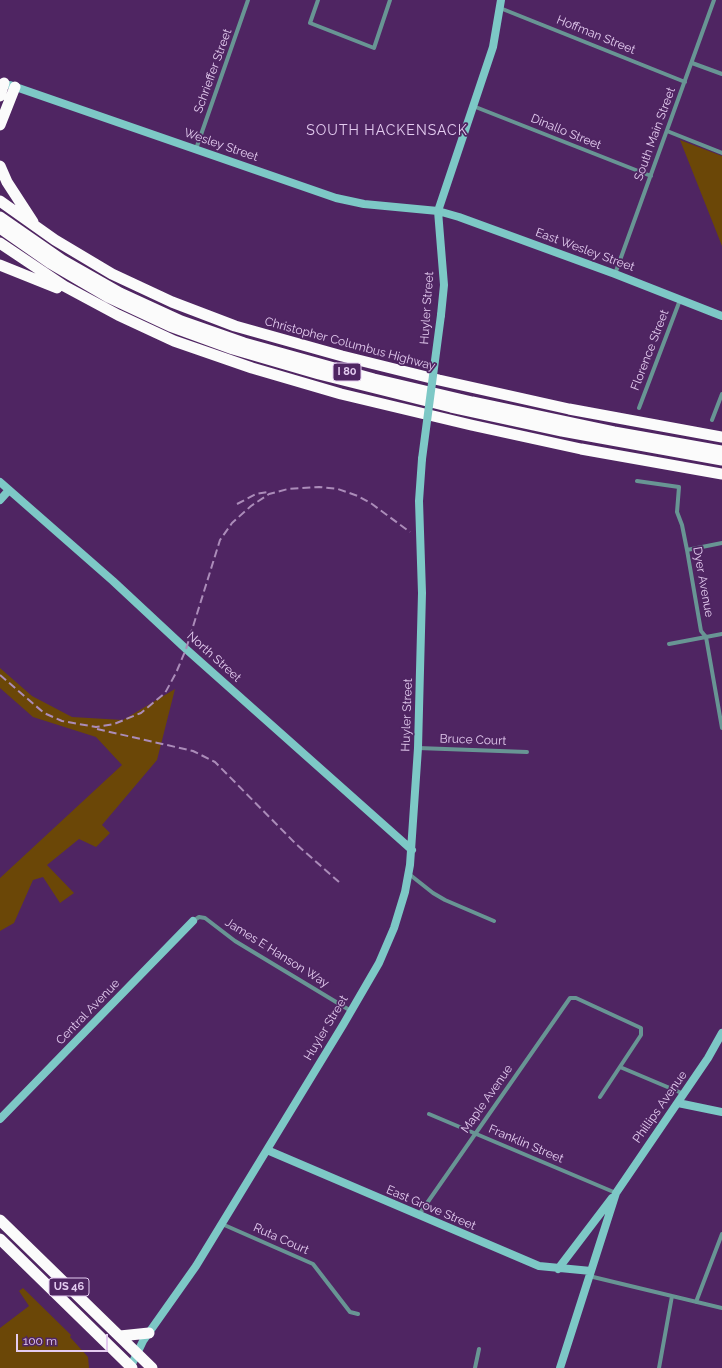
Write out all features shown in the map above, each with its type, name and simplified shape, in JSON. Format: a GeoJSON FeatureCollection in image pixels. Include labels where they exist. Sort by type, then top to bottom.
{"type":"FeatureCollection","features":[{"type":"Feature","properties":{"kind":"highway"},"geometry":{"type":"LineString","coordinates":[[0,96],[2,82]]}},
{"type":"Feature","properties":{"kind":"highway"},"geometry":{"type":"LineString","coordinates":[[0,125],[15,87]]}},
{"type":"Feature","properties":{"kind":"highway"},"geometry":{"type":"LineString","coordinates":[[0,166],[7,182],[37,228]]}},
{"type":"Feature","properties":{"kind":"highway","name":"Christopher Columbus Highway"},"geometry":{"type":"LineString","coordinates":[[0,201],[37,228],[93,263],[139,287],[193,311],[256,332],[342,356],[497,394],[722,437]]}},
{"type":"Feature","properties":{"kind":"highway","name":"I 80"},"geometry":{"type":"LineString","coordinates":[[0,217],[62,260],[120,293],[181,321],[244,343],[366,377],[479,404],[614,432],[722,451]]}},
{"type":"Feature","properties":{"kind":"highway","name":"I 80"},"geometry":{"type":"LineString","coordinates":[[0,228],[50,263],[108,297],[170,326],[233,349],[327,376],[451,407],[562,431],[722,460]]}},
{"type":"Feature","properties":{"kind":"highway","name":"I 80"},"geometry":{"type":"LineString","coordinates":[[0,243],[47,275],[92,302],[137,324],[203,352],[252,368],[334,392],[511,434],[602,453],[722,474]]}},
{"type":"Feature","properties":{"kind":"highway"},"geometry":{"type":"LineString","coordinates":[[0,265],[92,302]]}},
{"type":"Feature","properties":{"kind":"highway","name":"US 46"},"geometry":{"type":"LineString","coordinates":[[0,1220],[152,1368]]}},
{"type":"Feature","properties":{"kind":"highway","name":"US 46"},"geometry":{"type":"LineString","coordinates":[[0,1239],[132,1368]]}},
{"type":"Feature","properties":{"kind":"highway"},"geometry":{"type":"LineString","coordinates":[[42,1280],[83,1311],[121,1347],[137,1353]]}},
{"type":"Feature","properties":{"kind":"highway"},"geometry":{"type":"LineString","coordinates":[[120,1336],[149,1333]]}},
{"type":"Feature","properties":{"kind":"street","name":"Schrieffer Street"},"geometry":{"type":"LineString","coordinates":[[196,149],[248,0]]}},
{"type":"Feature","properties":{"kind":"street"},"geometry":{"type":"LineString","coordinates":[[318,0],[310,23],[374,48],[390,0]]}},
{"type":"Feature","properties":{"kind":"street","name":"South Main Street"},"geometry":{"type":"LineString","coordinates":[[615,274],[714,0]]}},
{"type":"Feature","properties":{"kind":"street","name":"Hoffman Street"},"geometry":{"type":"LineString","coordinates":[[500,4],[685,82]]}},
{"type":"Feature","properties":{"kind":"street","name":"Huyler Street"},"geometry":{"type":"LineString","coordinates":[[132,1368],[137,1353],[149,1333],[196,1266],[351,1011],[387,946],[402,904],[409,874],[412,850],[418,748],[422,593],[419,501],[422,459],[444,285],[438,211],[493,47],[500,4]]}},
{"type":"Feature","properties":{"kind":"street"},"geometry":{"type":"LineString","coordinates":[[692,63],[722,74]]}},
{"type":"Feature","properties":{"kind":"street","name":"Wesley Street"},"geometry":{"type":"LineString","coordinates":[[2,82],[351,202],[438,211]]}},
{"type":"Feature","properties":{"kind":"street","name":"Dinallo Street"},"geometry":{"type":"LineString","coordinates":[[474,106],[651,176]]}},
{"type":"Feature","properties":{"kind":"street"},"geometry":{"type":"LineString","coordinates":[[667,131],[722,153]]}},
{"type":"Feature","properties":{"kind":"street","name":"East Wesley Street"},"geometry":{"type":"LineString","coordinates":[[438,211],[615,274],[722,316]]}},
{"type":"Feature","properties":{"kind":"street","name":"Florence Street"},"geometry":{"type":"LineString","coordinates":[[639,408],[680,300]]}},
{"type":"Feature","properties":{"kind":"street"},"geometry":{"type":"LineString","coordinates":[[712,420],[722,394]]}},
{"type":"Feature","properties":{"kind":"street","name":"Dyer Avenue"},"geometry":{"type":"LineString","coordinates":[[637,481],[679,487],[677,512],[682,525],[701,631],[706,637],[722,728]]}},
{"type":"Feature","properties":{"kind":"street","name":"North Street"},"geometry":{"type":"LineString","coordinates":[[0,482],[113,581],[186,649],[412,850]]}},
{"type":"Feature","properties":{"kind":"street"},"geometry":{"type":"LineString","coordinates":[[0,500],[9,490]]}},
{"type":"Feature","properties":{"kind":"street"},"geometry":{"type":"LineString","coordinates":[[687,550],[722,543]]}},
{"type":"Feature","properties":{"kind":"street"},"geometry":{"type":"LineString","coordinates":[[669,644],[722,634]]}},
{"type":"Feature","properties":{"kind":"street","name":"Bruce Court"},"geometry":{"type":"LineString","coordinates":[[418,748],[527,752]]}},
{"type":"Feature","properties":{"kind":"street"},"geometry":{"type":"LineString","coordinates":[[409,874],[433,893],[445,900],[494,921]]}},
{"type":"Feature","properties":{"kind":"street","name":"James E Hanson Way"},"geometry":{"type":"LineString","coordinates":[[193,921],[199,917],[205,918],[224,934],[351,1011]]}},
{"type":"Feature","properties":{"kind":"street","name":"Central Avenue"},"geometry":{"type":"LineString","coordinates":[[0,1119],[193,921]]}},
{"type":"Feature","properties":{"kind":"street","name":"Maple Avenue"},"geometry":{"type":"LineString","coordinates":[[418,1216],[568,1000],[576,998],[639,1026],[642,1032],[641,1036],[620,1067]]}},
{"type":"Feature","properties":{"kind":"street","name":"Phillips Avenue"},"geometry":{"type":"LineString","coordinates":[[558,1269],[616,1193],[712,1053],[722,1033]]}},
{"type":"Feature","properties":{"kind":"street"},"geometry":{"type":"LineString","coordinates":[[600,1097],[620,1067],[684,1094]]}},
{"type":"Feature","properties":{"kind":"street"},"geometry":{"type":"LineString","coordinates":[[678,1103],[722,1112]]}},
{"type":"Feature","properties":{"kind":"street","name":"Franklin Street"},"geometry":{"type":"LineString","coordinates":[[429,1114],[616,1193]]}},
{"type":"Feature","properties":{"kind":"street","name":"East Grove Street"},"geometry":{"type":"LineString","coordinates":[[266,1150],[418,1216],[539,1266],[590,1274],[722,1308]]}},
{"type":"Feature","properties":{"kind":"street","name":"Phillips Avenue"},"geometry":{"type":"LineString","coordinates":[[560,1368],[616,1193]]}},
{"type":"Feature","properties":{"kind":"street","name":"Ruta Court"},"geometry":{"type":"LineString","coordinates":[[222,1224],[313,1264],[350,1312],[358,1314]]}},
{"type":"Feature","properties":{"kind":"street"},"geometry":{"type":"LineString","coordinates":[[696,1302],[722,1234]]}},
{"type":"Feature","properties":{"kind":"street"},"geometry":{"type":"LineString","coordinates":[[659,1368],[672,1296]]}},
{"type":"Feature","properties":{"kind":"street"},"geometry":{"type":"LineString","coordinates":[[475,1368],[479,1349]]}},
{"type":"Feature","properties":{"kind":"shaded area"},"geometry":{"type":"Polygon","coordinates":[[[680,140],[722,156],[722,246],[680,140]]]}},
{"type":"Feature","properties":{"kind":"shaded area"},"geometry":{"type":"Polygon","coordinates":[[[0,668],[32,696],[72,717],[123,720],[175,689],[157,760],[102,825],[110,833],[96,847],[79,839],[47,865],[74,893],[60,903],[43,877],[33,880],[14,923],[0,931],[0,878],[122,765],[96,737],[33,717],[0,688],[0,668]]]}},
{"type":"Feature","properties":{"kind":"shaded area"},"geometry":{"type":"Polygon","coordinates":[[[23,1288],[71,1335],[70,1337],[88,1357],[89,1368],[0,1368],[0,1328],[29,1306],[19,1291],[23,1288]]]}},
{"type":"Feature","properties":{"kind":"railway"},"geometry":{"type":"LineString","coordinates":[[0,675],[44,713],[62,721],[96,727],[114,724],[141,713],[165,693],[176,673],[186,649],[220,540],[232,523],[251,506],[269,494],[288,489],[319,487],[338,489],[358,496],[372,504],[410,532]]}},
{"type":"Feature","properties":{"kind":"railway"},"geometry":{"type":"LineString","coordinates":[[237,504],[256,494],[268,492]]}},
{"type":"Feature","properties":{"kind":"railway"},"geometry":{"type":"LineString","coordinates":[[97,729],[193,751],[215,762],[296,844],[339,882]]}},
{"type":"Feature","properties":{"kind":"district","name":"SOUTH HACKENSACK"},"geometry":{"type":"Point","coordinates":[387,131]}}]}
